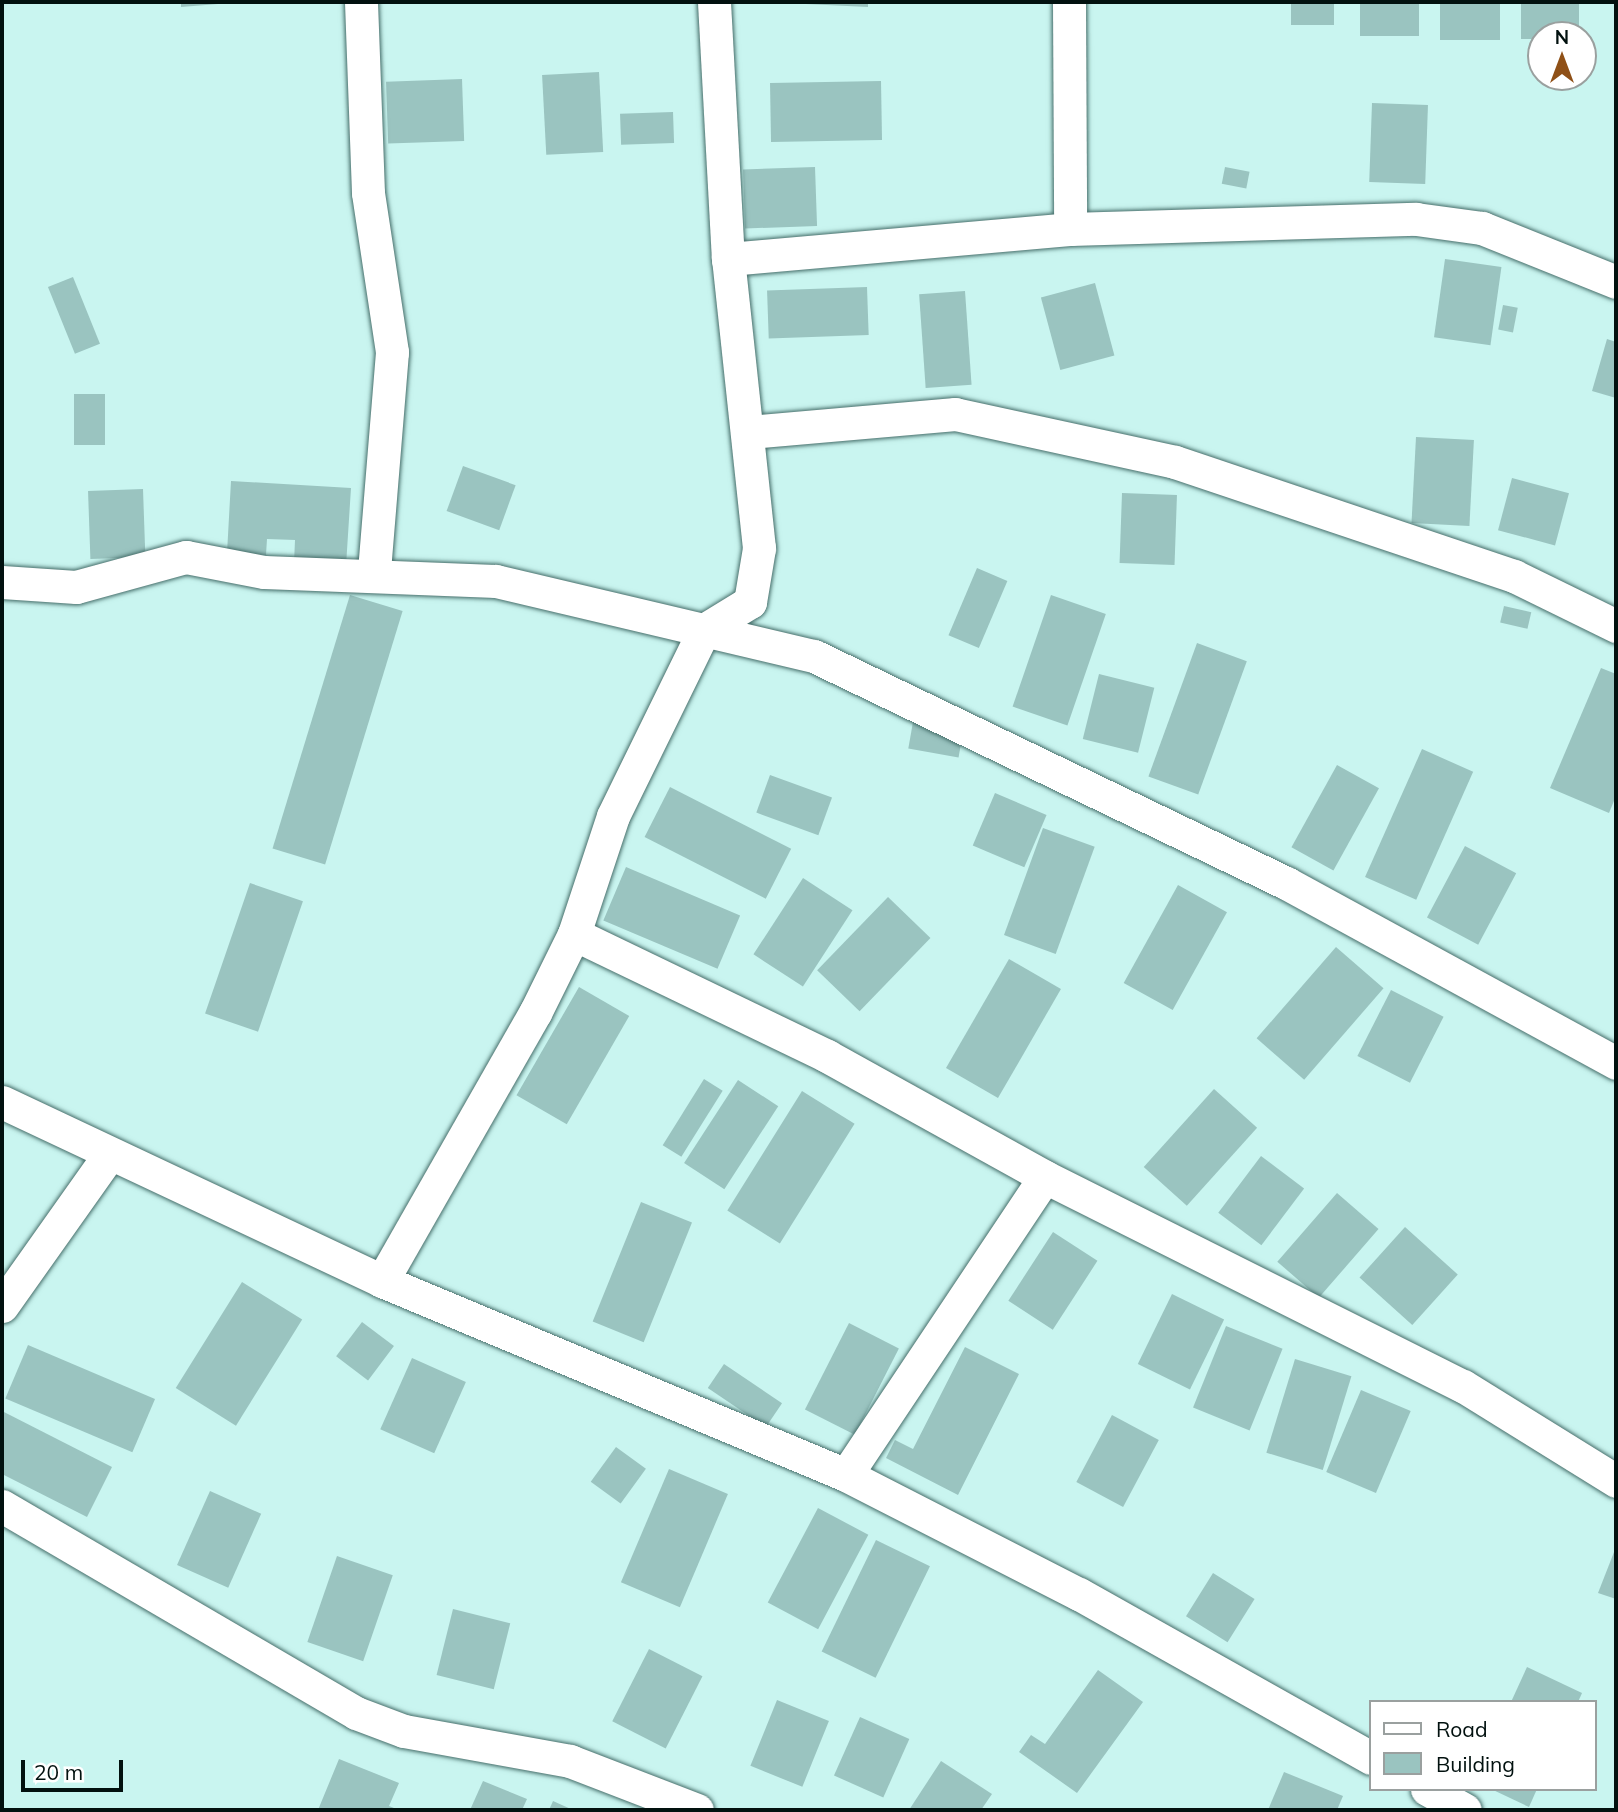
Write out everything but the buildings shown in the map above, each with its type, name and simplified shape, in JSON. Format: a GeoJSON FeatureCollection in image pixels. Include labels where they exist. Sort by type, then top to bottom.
{"type":"FeatureCollection","features":[{"type":"Feature","properties":{"kind":"street"},"geometry":{"type":"LineString","coordinates":[[361,2],[368,194],[392,352],[374,572]]}},
{"type":"Feature","properties":{"kind":"street"},"geometry":{"type":"LineString","coordinates":[[382,1281],[574,934],[613,816],[704,630],[750,602],[759,548],[728,259],[714,2]]}},
{"type":"Feature","properties":{"kind":"street"},"geometry":{"type":"LineString","coordinates":[[1069,2],[1070,229]]}},
{"type":"Feature","properties":{"kind":"street"},"geometry":{"type":"LineString","coordinates":[[728,259],[1070,229],[1416,219],[1482,228],[1616,282]]}},
{"type":"Feature","properties":{"kind":"street"},"geometry":{"type":"LineString","coordinates":[[748,432],[955,414],[1175,462],[1514,576],[1616,626]]}},
{"type":"Feature","properties":{"kind":"street"},"geometry":{"type":"LineString","coordinates":[[2,582],[76,587],[186,557],[264,572],[374,572],[409,581],[496,581],[814,656],[977,730],[1286,883],[1616,1063]]}},
{"type":"Feature","properties":{"kind":"street"},"geometry":{"type":"LineString","coordinates":[[574,934],[827,1056],[1045,1177],[1463,1386],[1616,1481]]}},
{"type":"Feature","properties":{"kind":"street"},"geometry":{"type":"LineString","coordinates":[[2,1102],[109,1155],[382,1281],[846,1475],[1079,1594],[1370,1757]]}},
{"type":"Feature","properties":{"kind":"street"},"geometry":{"type":"LineString","coordinates":[[2,1306],[109,1155]]}},
{"type":"Feature","properties":{"kind":"street"},"geometry":{"type":"LineString","coordinates":[[846,1475],[1045,1177]]}},
{"type":"Feature","properties":{"kind":"street"},"geometry":{"type":"LineString","coordinates":[[2,1506],[356,1713],[404,1731],[570,1761],[697,1810]]}},
{"type":"Feature","properties":{"kind":"street"},"geometry":{"type":"LineString","coordinates":[[1431,1791],[1465,1810]]}}]}
